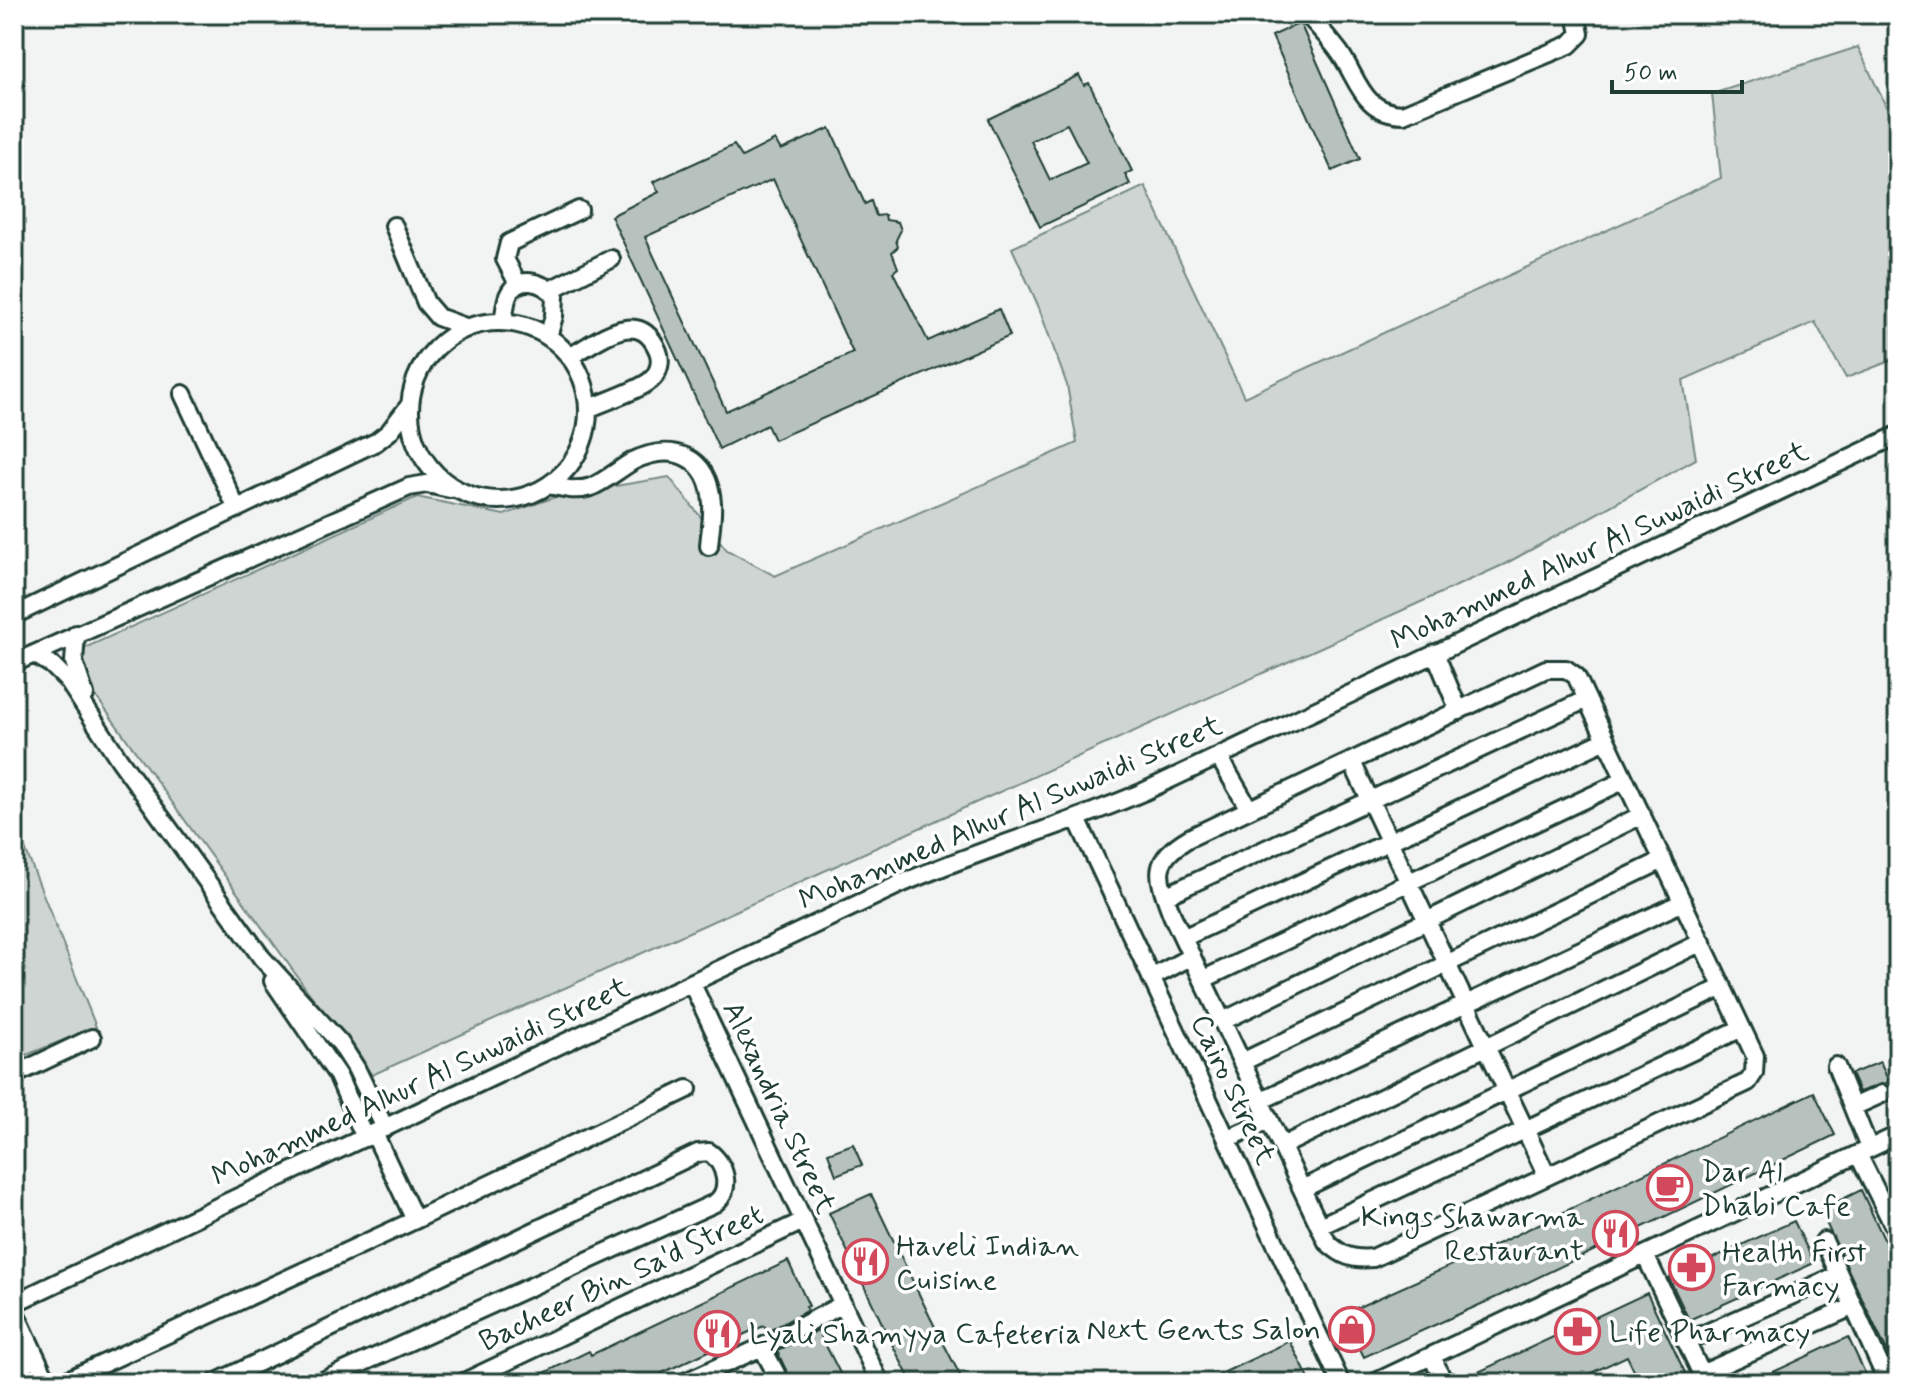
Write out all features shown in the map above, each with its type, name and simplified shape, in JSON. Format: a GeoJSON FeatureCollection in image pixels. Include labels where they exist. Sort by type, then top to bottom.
{"type":"FeatureCollection","features":[{"type":"Feature","properties":{"kind":"street"},"geometry":{"type":"LineString","coordinates":[[1307,14],[1339,52],[1369,101],[1384,112],[1403,114],[1569,45],[1580,34],[1576,14]]}},
{"type":"Feature","properties":{"kind":"street"},"geometry":{"type":"LineString","coordinates":[[518,284],[505,259],[509,243],[579,210]]}},
{"type":"Feature","properties":{"kind":"street"},"geometry":{"type":"LineString","coordinates":[[394,226],[426,303],[438,317],[468,328]]}},
{"type":"Feature","properties":{"kind":"street"},"geometry":{"type":"LineString","coordinates":[[550,290],[611,259]]}},
{"type":"Feature","properties":{"kind":"street"},"geometry":{"type":"LineString","coordinates":[[503,321],[507,297],[518,284],[529,282],[544,285],[555,296],[548,337]]}},
{"type":"Feature","properties":{"kind":"street"},"geometry":{"type":"LineString","coordinates":[[14,663],[409,487],[427,484],[484,499],[513,500],[541,491],[564,473],[581,449],[589,421],[587,392],[576,365],[557,342],[532,327],[503,321],[468,328],[448,337],[423,362],[414,380],[409,406],[411,431],[420,454],[436,475],[456,490]]}},
{"type":"Feature","properties":{"kind":"street"},"geometry":{"type":"LineString","coordinates":[[569,357],[623,328],[636,327],[647,332],[659,354],[659,369],[650,381],[588,409]]}},
{"type":"Feature","properties":{"kind":"street"},"geometry":{"type":"LineString","coordinates":[[183,394],[237,509]]}},
{"type":"Feature","properties":{"kind":"street"},"geometry":{"type":"LineString","coordinates":[[14,615],[376,442],[389,432],[409,406]]}},
{"type":"Feature","properties":{"kind":"street","name":"Mohammed Alhur Al Suwaidi Street"},"geometry":{"type":"LineString","coordinates":[[14,1303],[934,869],[1077,819],[1219,757],[1898,435]]}},
{"type":"Feature","properties":{"kind":"street"},"geometry":{"type":"LineString","coordinates":[[549,485],[571,490],[590,487],[634,461],[660,453],[681,453],[696,462],[705,477],[712,502],[709,546]]}},
{"type":"Feature","properties":{"kind":"street"},"geometry":{"type":"LineString","coordinates":[[76,634],[74,662],[91,716]]}},
{"type":"Feature","properties":{"kind":"street"},"geometry":{"type":"LineString","coordinates":[[1435,653],[1459,711]]}},
{"type":"Feature","properties":{"kind":"street"},"geometry":{"type":"LineString","coordinates":[[34,654],[60,673],[262,958],[287,1002],[375,1133],[415,1220]]}},
{"type":"Feature","properties":{"kind":"street"},"geometry":{"type":"LineString","coordinates":[[1546,669],[1566,669],[1576,676],[1587,699],[1755,1056],[1754,1073],[1748,1082],[1373,1258],[1358,1260],[1341,1255],[1327,1242],[1183,938],[1159,883],[1161,867],[1169,850],[1546,669]]}},
{"type":"Feature","properties":{"kind":"street"},"geometry":{"type":"LineString","coordinates":[[1165,896],[1587,699]]}},
{"type":"Feature","properties":{"kind":"street"},"geometry":{"type":"LineString","coordinates":[[1183,938],[1606,740]]}},
{"type":"Feature","properties":{"kind":"street"},"geometry":{"type":"LineString","coordinates":[[1219,757],[1249,809]]}},
{"type":"Feature","properties":{"kind":"street"},"geometry":{"type":"LineString","coordinates":[[1352,762],[1547,1176]]}},
{"type":"Feature","properties":{"kind":"street"},"geometry":{"type":"LineString","coordinates":[[1204,979],[1625,780]]}},
{"type":"Feature","properties":{"kind":"street"},"geometry":{"type":"LineString","coordinates":[[1223,1021],[1642,815]]}},
{"type":"Feature","properties":{"kind":"street","name":"Cairo Street"},"geometry":{"type":"LineString","coordinates":[[1077,819],[1341,1383]]}},
{"type":"Feature","properties":{"kind":"street"},"geometry":{"type":"LineString","coordinates":[[1242,1062],[1663,860]]}},
{"type":"Feature","properties":{"kind":"street"},"geometry":{"type":"LineString","coordinates":[[1260,1101],[1683,902]]}},
{"type":"Feature","properties":{"kind":"street"},"geometry":{"type":"LineString","coordinates":[[1282,1146],[1702,942]]}},
{"type":"Feature","properties":{"kind":"street"},"geometry":{"type":"LineString","coordinates":[[1151,978],[1192,956]]}},
{"type":"Feature","properties":{"kind":"street"},"geometry":{"type":"LineString","coordinates":[[262,958],[331,1032],[356,1068],[375,1133]]}},
{"type":"Feature","properties":{"kind":"street","name":"Alexandria Street"},"geometry":{"type":"LineString","coordinates":[[692,984],[880,1383]]}},
{"type":"Feature","properties":{"kind":"street"},"geometry":{"type":"LineString","coordinates":[[1302,1189],[1723,987]]}},
{"type":"Feature","properties":{"kind":"street"},"geometry":{"type":"LineString","coordinates":[[1320,1226],[1742,1028]]}},
{"type":"Feature","properties":{"kind":"street"},"geometry":{"type":"LineString","coordinates":[[14,1075],[92,1038]]}},
{"type":"Feature","properties":{"kind":"street"},"geometry":{"type":"LineString","coordinates":[[1836,1066],[1853,1107],[1864,1151],[1898,1235]]}},
{"type":"Feature","properties":{"kind":"street"},"geometry":{"type":"LineString","coordinates":[[338,1076],[356,1068]]}},
{"type":"Feature","properties":{"kind":"street"},"geometry":{"type":"LineString","coordinates":[[61,1383],[415,1220],[688,1089]]}},
{"type":"Feature","properties":{"kind":"street"},"geometry":{"type":"LineString","coordinates":[[1853,1107],[1882,1094]]}},
{"type":"Feature","properties":{"kind":"street"},"geometry":{"type":"LineString","coordinates":[[1227,1139],[1269,1120]]}},
{"type":"Feature","properties":{"kind":"street"},"geometry":{"type":"LineString","coordinates":[[1374,1383],[1898,1135]]}},
{"type":"Feature","properties":{"kind":"street"},"geometry":{"type":"LineString","coordinates":[[215,1383],[698,1153],[709,1152],[716,1156],[726,1181],[726,1190],[715,1203],[318,1383]]}},
{"type":"Feature","properties":{"kind":"street","name":"Bacheer Bin Sa'd Street"},"geometry":{"type":"LineString","coordinates":[[462,1383],[803,1221]]}},
{"type":"Feature","properties":{"kind":"street"},"geometry":{"type":"LineString","coordinates":[[1824,1241],[1888,1383]]}},
{"type":"Feature","properties":{"kind":"street"},"geometry":{"type":"LineString","coordinates":[[1645,1255],[1704,1379],[1852,1307]]}},
{"type":"Feature","properties":{"kind":"street"},"geometry":{"type":"LineString","coordinates":[[1686,1342],[1838,1275]]}},
{"type":"Feature","properties":{"kind":"street"},"geometry":{"type":"LineString","coordinates":[[683,1383],[762,1347],[843,1304]]}},
{"type":"Feature","properties":{"kind":"street"},"geometry":{"type":"LineString","coordinates":[[14,1310],[48,1383]]}},
{"type":"Feature","properties":{"kind":"street"},"geometry":{"type":"LineString","coordinates":[[762,1347],[781,1383]]}},
{"type":"Feature","properties":{"kind":"street"},"geometry":{"type":"LineString","coordinates":[[1432,1356],[1444,1383]]}},
{"type":"Feature","properties":{"kind":"street"},"geometry":{"type":"LineString","coordinates":[[14,1368],[36,1358]]}},
{"type":"Feature","properties":{"kind":"shaded area"},"geometry":{"type":"Polygon","coordinates":[[[1858,47],[1898,132],[1898,358],[1846,378],[1815,322],[1683,380],[1696,459],[1505,564],[372,1075],[307,990],[87,684],[80,650],[417,497],[504,515],[561,495],[669,477],[727,550],[775,576],[1077,443],[1067,385],[1037,303],[1012,248],[1145,186],[1244,397],[1721,178],[1712,94],[1858,47]]]}},
{"type":"Feature","properties":{"kind":"shaded area"},"geometry":{"type":"Polygon","coordinates":[[[14,821],[96,1027],[14,1060],[14,821]]]}},
{"type":"Feature","properties":{"kind":"building"},"geometry":{"type":"Polygon","coordinates":[[[1300,23],[1360,159],[1332,171],[1272,36],[1300,23]]]}},
{"type":"Feature","properties":{"kind":"building"},"geometry":{"type":"Polygon","coordinates":[[[1079,75],[1084,85],[1089,83],[1132,171],[1125,174],[1130,184],[1040,227],[988,119],[1079,75]],[[1067,124],[1031,141],[1050,180],[1087,163],[1067,124]]]}},
{"type":"Feature","properties":{"kind":"building"},"geometry":{"type":"Polygon","coordinates":[[[830,128],[865,204],[871,201],[876,216],[885,215],[886,220],[898,222],[901,230],[896,240],[898,247],[892,252],[898,268],[893,272],[928,341],[999,309],[1010,336],[774,440],[767,425],[719,449],[611,216],[659,192],[653,182],[734,145],[742,157],[775,140],[781,150],[830,128]],[[773,179],[645,237],[726,411],[853,353],[773,179]]]}},
{"type":"Feature","properties":{"kind":"building"},"geometry":{"type":"Polygon","coordinates":[[[1880,1062],[1889,1082],[1859,1092],[1851,1074],[1880,1062]]]}},
{"type":"Feature","properties":{"kind":"building"},"geometry":{"type":"Polygon","coordinates":[[[1814,1092],[1835,1135],[1364,1357],[1343,1314],[1470,1257],[1814,1092]]]}},
{"type":"Feature","properties":{"kind":"building"},"geometry":{"type":"Polygon","coordinates":[[[853,1144],[862,1165],[836,1175],[828,1153],[853,1144]]]}},
{"type":"Feature","properties":{"kind":"building"},"geometry":{"type":"Polygon","coordinates":[[[1861,1190],[1898,1269],[1898,1375],[1820,1210],[1861,1190]]]}},
{"type":"Feature","properties":{"kind":"building"},"geometry":{"type":"Polygon","coordinates":[[[871,1194],[964,1383],[912,1383],[891,1342],[829,1213],[871,1194]]]}},
{"type":"Feature","properties":{"kind":"building"},"geometry":{"type":"Polygon","coordinates":[[[1794,1221],[1814,1263],[1689,1320],[1669,1278],[1794,1221]]]}},
{"type":"Feature","properties":{"kind":"building"},"geometry":{"type":"Polygon","coordinates":[[[788,1261],[809,1306],[806,1307],[808,1310],[767,1332],[764,1326],[641,1383],[524,1383],[589,1351],[591,1355],[788,1261]]]}},
{"type":"Feature","properties":{"kind":"building"},"geometry":{"type":"Polygon","coordinates":[[[1647,1293],[1690,1383],[1640,1383],[1627,1356],[1570,1383],[1455,1383],[1647,1293]]]}},
{"type":"Feature","properties":{"kind":"building"},"geometry":{"type":"Polygon","coordinates":[[[818,1330],[845,1383],[792,1383],[777,1351],[818,1330]]]}},
{"type":"Feature","properties":{"kind":"building"},"geometry":{"type":"Polygon","coordinates":[[[1848,1337],[1867,1377],[1853,1383],[1750,1383],[1848,1337]]]}},
{"type":"Feature","properties":{"kind":"building"},"geometry":{"type":"Polygon","coordinates":[[[1290,1341],[1311,1383],[1204,1383],[1227,1371],[1290,1341]]]}},
{"type":"Feature","properties":{"kind":"place","name":"Dar Al Dhabi Cafe"},"geometry":{"type":"Point","coordinates":[1670,1188]}},
{"type":"Feature","properties":{"kind":"place","name":"Kings Shawarma Restaurant"},"geometry":{"type":"Point","coordinates":[1615,1233]}},
{"type":"Feature","properties":{"kind":"place","name":"Haveli Indian Cuisine"},"geometry":{"type":"Point","coordinates":[865,1262]}},
{"type":"Feature","properties":{"kind":"place","name":"Health First Farmacy"},"geometry":{"type":"Point","coordinates":[1691,1268]}},
{"type":"Feature","properties":{"kind":"place","name":"Next Gents Salon"},"geometry":{"type":"Point","coordinates":[1352,1329]}},
{"type":"Feature","properties":{"kind":"place","name":"Life Pharmacy"},"geometry":{"type":"Point","coordinates":[1578,1331]}},
{"type":"Feature","properties":{"kind":"place","name":"Lyali Shamyya Cafeteria"},"geometry":{"type":"Point","coordinates":[718,1333]}}]}
